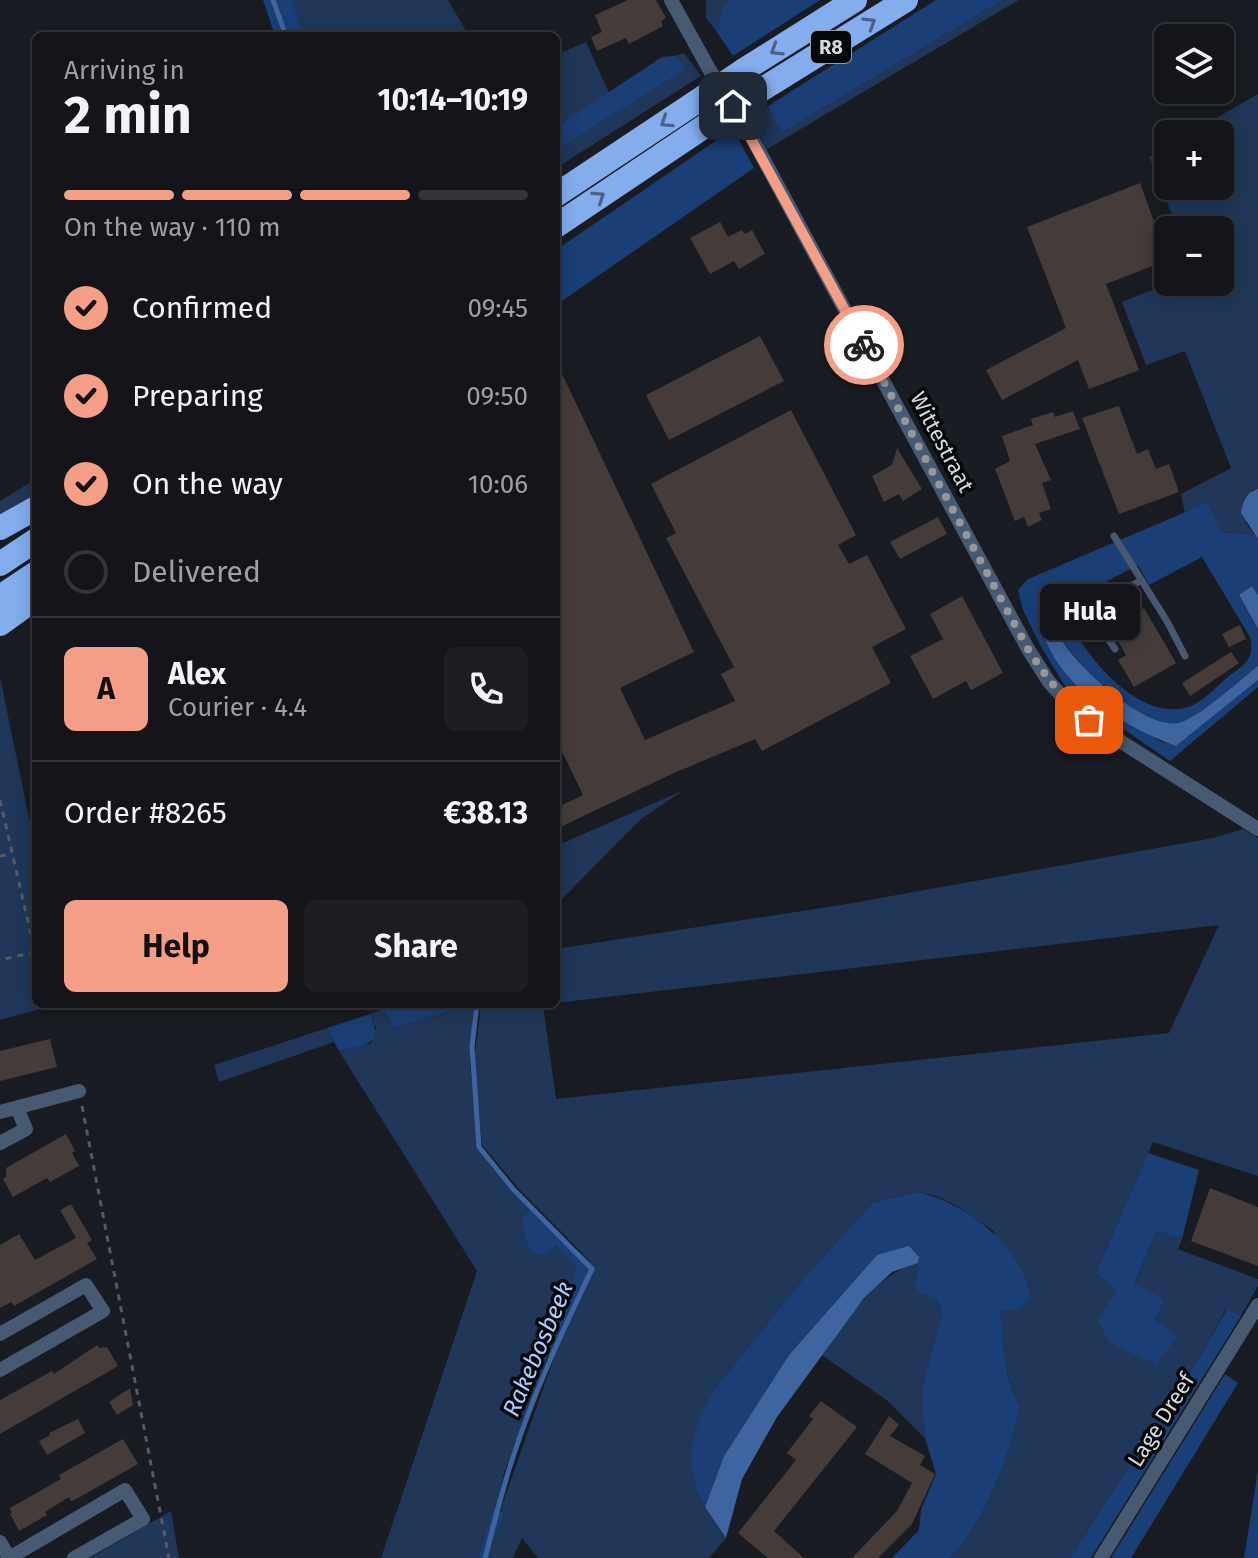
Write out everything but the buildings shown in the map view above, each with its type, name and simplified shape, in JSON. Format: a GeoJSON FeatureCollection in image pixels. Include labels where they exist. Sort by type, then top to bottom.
{"type":"FeatureCollection","features":[{"type":"Feature","properties":{"kind":"highway","name":"R8"},"geometry":{"type":"LineString","coordinates":[[560,192],[855,0]]}},
{"type":"Feature","properties":{"kind":"highway","name":"R8"},"geometry":{"type":"LineString","coordinates":[[560,223],[717,118],[906,0]]}},
{"type":"Feature","properties":{"kind":"highway"},"geometry":{"type":"LineString","coordinates":[[0,528],[32,510]]}},
{"type":"Feature","properties":{"kind":"highway"},"geometry":{"type":"LineString","coordinates":[[0,564],[32,543]]}},
{"type":"Feature","properties":{"kind":"highway"},"geometry":{"type":"LineString","coordinates":[[0,597],[32,576]]}},
{"type":"Feature","properties":{"kind":"highway"},"geometry":{"type":"LineString","coordinates":[[0,624],[32,601]]}},
{"type":"Feature","properties":{"kind":"street","name":"Wittestraat"},"geometry":{"type":"LineString","coordinates":[[671,0],[709,69],[745,125],[1028,649],[1049,682],[1070,705],[1109,734],[1258,829]]}},
{"type":"Feature","properties":{"kind":"street"},"geometry":{"type":"LineString","coordinates":[[0,1112],[79,1091]]}},
{"type":"Feature","properties":{"kind":"street"},"geometry":{"type":"LineString","coordinates":[[0,1143],[26,1129],[17,1108]]}},
{"type":"Feature","properties":{"kind":"street"},"geometry":{"type":"LineString","coordinates":[[0,1334],[86,1285],[103,1311],[0,1370]]}},
{"type":"Feature","properties":{"kind":"street","name":"Lage Dreef"},"geometry":{"type":"LineString","coordinates":[[1101,1558],[1258,1305]]}},
{"type":"Feature","properties":{"kind":"street"},"geometry":{"type":"LineString","coordinates":[[0,1542],[9,1558],[125,1490],[143,1519],[74,1558]]}},
{"type":"Feature","properties":{"kind":"lane"},"geometry":{"type":"LineString","coordinates":[[1114,536],[1185,656]]}},
{"type":"Feature","properties":{"kind":"lane"},"geometry":{"type":"LineString","coordinates":[[1115,649],[1093,617],[1091,608],[1140,581]]}},
{"type":"Feature","properties":{"kind":"path"},"geometry":{"type":"LineString","coordinates":[[0,800],[32,939]]}},
{"type":"Feature","properties":{"kind":"path"},"geometry":{"type":"LineString","coordinates":[[0,856],[12,854]]}},
{"type":"Feature","properties":{"kind":"path"},"geometry":{"type":"LineString","coordinates":[[0,960],[32,953]]}},
{"type":"Feature","properties":{"kind":"path"},"geometry":{"type":"LineString","coordinates":[[79,1091],[169,1558]]}},
{"type":"Feature","properties":{"kind":"shaded area"},"geometry":{"type":"Polygon","coordinates":[[[263,0],[292,0],[303,32],[274,32],[263,0]]]}},
{"type":"Feature","properties":{"kind":"shaded area"},"geometry":{"type":"Polygon","coordinates":[[[292,0],[448,0],[467,32],[303,32],[292,0]]]}},
{"type":"Feature","properties":{"kind":"shaded area"},"geometry":{"type":"Polygon","coordinates":[[[706,0],[730,0],[722,9],[716,31],[706,18],[706,0]]]}},
{"type":"Feature","properties":{"kind":"shaded area"},"geometry":{"type":"Polygon","coordinates":[[[730,0],[820,0],[733,56],[716,31],[722,9],[730,0]]]}},
{"type":"Feature","properties":{"kind":"shaded area"},"geometry":{"type":"Polygon","coordinates":[[[936,0],[1003,0],[783,132],[774,121],[768,106],[936,0]]]}},
{"type":"Feature","properties":{"kind":"shaded area"},"geometry":{"type":"Polygon","coordinates":[[[1003,0],[1019,0],[767,149],[749,118],[768,106],[783,132],[1003,0]]]}},
{"type":"Feature","properties":{"kind":"shaded area"},"geometry":{"type":"Polygon","coordinates":[[[586,42],[609,93],[560,124],[560,53],[586,42]]]}},
{"type":"Feature","properties":{"kind":"shaded area"},"geometry":{"type":"Polygon","coordinates":[[[684,53],[701,76],[560,165],[560,147],[683,70],[683,63],[674,56],[684,53]]]}},
{"type":"Feature","properties":{"kind":"shaded area"},"geometry":{"type":"Polygon","coordinates":[[[674,56],[683,63],[684,70],[560,148],[560,124],[662,57],[674,56]]]}},
{"type":"Feature","properties":{"kind":"shaded area"},"geometry":{"type":"Polygon","coordinates":[[[1258,94],[1258,489],[1252,490],[1246,523],[1255,535],[1221,532],[1206,504],[1185,514],[1181,494],[1231,468],[1185,351],[1146,365],[1122,302],[1154,289],[1154,296],[1234,296],[1234,216],[1172,216],[1166,200],[1234,200],[1234,120],[1212,120],[1258,94]]]}},
{"type":"Feature","properties":{"kind":"shaded area"},"geometry":{"type":"Polygon","coordinates":[[[733,129],[754,168],[560,302],[560,247],[733,129]]]}},
{"type":"Feature","properties":{"kind":"shaded area"},"geometry":{"type":"Polygon","coordinates":[[[32,481],[32,497],[0,517],[0,501],[32,481]]]}},
{"type":"Feature","properties":{"kind":"shaded area"},"geometry":{"type":"Polygon","coordinates":[[[1258,489],[1258,539],[1241,513],[1246,498],[1258,489]]]}},
{"type":"Feature","properties":{"kind":"shaded area"},"geometry":{"type":"Polygon","coordinates":[[[1207,503],[1221,532],[1255,535],[1258,539],[1258,595],[1252,586],[1239,596],[1258,629],[1258,666],[1197,715],[1177,723],[1150,718],[1135,711],[1108,691],[1085,668],[1039,608],[1085,697],[1160,741],[1176,746],[1258,680],[1258,687],[1170,761],[1068,691],[1023,610],[1018,590],[1028,579],[1207,503]],[[1202,557],[1149,585],[1138,565],[1064,604],[1080,640],[1110,677],[1146,703],[1166,709],[1185,708],[1197,703],[1240,668],[1250,656],[1250,637],[1202,557]]]}},
{"type":"Feature","properties":{"kind":"shaded area"},"geometry":{"type":"Polygon","coordinates":[[[1252,586],[1258,595],[1258,629],[1239,595],[1252,586]]]}},
{"type":"Feature","properties":{"kind":"shaded area"},"geometry":{"type":"Polygon","coordinates":[[[1054,606],[1053,624],[1072,654],[1125,703],[1162,722],[1178,723],[1197,714],[1258,666],[1258,680],[1176,746],[1108,711],[1086,695],[1068,676],[1053,655],[1043,633],[1039,608],[1054,606]]]}},
{"type":"Feature","properties":{"kind":"shaded area"},"geometry":{"type":"Polygon","coordinates":[[[0,677],[32,833],[32,1008],[44,1008],[0,1020],[0,677]]]}},
{"type":"Feature","properties":{"kind":"shaded area"},"geometry":{"type":"Polygon","coordinates":[[[684,790],[641,819],[560,901],[560,844],[684,790]]]}},
{"type":"Feature","properties":{"kind":"shaded area"},"geometry":{"type":"Polygon","coordinates":[[[1243,829],[1258,838],[1258,1176],[1153,1142],[1096,1273],[1176,1337],[1153,1318],[1165,1300],[1135,1284],[1156,1231],[1182,1239],[1178,1249],[1258,1279],[1258,1286],[1241,1316],[1226,1309],[1203,1351],[1070,1558],[951,1558],[986,1506],[1009,1447],[1020,1407],[1012,1390],[1003,1346],[994,1231],[957,1206],[934,1195],[917,1192],[872,1203],[804,1278],[713,1391],[692,1444],[696,1489],[726,1538],[709,1558],[538,1558],[522,1538],[513,1558],[490,1558],[504,1513],[500,1511],[554,1358],[597,1268],[520,1190],[482,1145],[474,1061],[481,1008],[543,1008],[556,1099],[1169,1033],[1219,925],[560,1003],[560,948],[847,904],[1213,838],[1243,829]]]}},
{"type":"Feature","properties":{"kind":"shaded area"},"geometry":{"type":"Polygon","coordinates":[[[450,1008],[474,1008],[470,1062],[478,1147],[530,1209],[522,1218],[535,1253],[543,1253],[556,1246],[576,1266],[559,1327],[504,1473],[496,1510],[493,1509],[478,1558],[381,1558],[477,1271],[339,1051],[371,1043],[376,1028],[370,1014],[383,1009],[395,1028],[446,1012],[450,1008]]]}},
{"type":"Feature","properties":{"kind":"shaded area"},"geometry":{"type":"Polygon","coordinates":[[[450,1008],[446,1012],[395,1028],[383,1009],[450,1008]]]}},
{"type":"Feature","properties":{"kind":"shaded area"},"geometry":{"type":"Polygon","coordinates":[[[370,1014],[375,1032],[370,1042],[339,1051],[327,1028],[370,1014]]]}},
{"type":"Feature","properties":{"kind":"shaded area"},"geometry":{"type":"Polygon","coordinates":[[[327,1028],[334,1042],[219,1082],[214,1065],[327,1028]]]}},
{"type":"Feature","properties":{"kind":"shaded area"},"geometry":{"type":"Polygon","coordinates":[[[1148,1153],[1199,1170],[1182,1239],[1156,1231],[1135,1283],[1165,1300],[1154,1319],[1177,1337],[1156,1364],[1110,1343],[1098,1321],[1117,1290],[1096,1273],[1148,1153]]]}},
{"type":"Feature","properties":{"kind":"shaded area"},"geometry":{"type":"Polygon","coordinates":[[[917,1192],[954,1205],[989,1229],[1016,1260],[1030,1297],[1021,1308],[1000,1311],[1007,1372],[1020,1407],[994,1487],[976,1524],[951,1558],[892,1558],[919,1530],[921,1510],[936,1474],[925,1438],[923,1384],[942,1312],[936,1299],[919,1292],[915,1284],[919,1257],[877,1255],[789,1355],[724,1456],[705,1507],[696,1489],[692,1444],[713,1391],[804,1278],[872,1203],[917,1192]]]}},
{"type":"Feature","properties":{"kind":"shaded area"},"geometry":{"type":"Polygon","coordinates":[[[530,1209],[597,1268],[554,1358],[548,1356],[576,1266],[556,1246],[538,1254],[529,1248],[522,1218],[530,1209]]]}},
{"type":"Feature","properties":{"kind":"shaded area"},"geometry":{"type":"Polygon","coordinates":[[[909,1246],[919,1257],[918,1263],[892,1272],[864,1298],[777,1417],[742,1479],[726,1538],[705,1507],[724,1456],[789,1355],[877,1255],[909,1246]]]}},
{"type":"Feature","properties":{"kind":"shaded area"},"geometry":{"type":"Polygon","coordinates":[[[918,1263],[915,1284],[936,1299],[942,1312],[923,1384],[925,1438],[889,1402],[822,1355],[852,1313],[875,1288],[888,1277],[918,1263]]]}},
{"type":"Feature","properties":{"kind":"shaded area"},"geometry":{"type":"Polygon","coordinates":[[[1227,1309],[1241,1316],[1091,1558],[1070,1558],[1203,1351],[1227,1309]]]}},
{"type":"Feature","properties":{"kind":"shaded area"},"geometry":{"type":"Polygon","coordinates":[[[1225,1374],[1238,1383],[1131,1558],[1111,1558],[1225,1374]]]}},
{"type":"Feature","properties":{"kind":"shaded area"},"geometry":{"type":"Polygon","coordinates":[[[1258,1471],[1258,1558],[1244,1558],[1258,1471]]]}},
{"type":"Feature","properties":{"kind":"shaded area"},"geometry":{"type":"Polygon","coordinates":[[[493,1509],[504,1513],[490,1558],[478,1558],[493,1509]]]}},
{"type":"Feature","properties":{"kind":"shaded area"},"geometry":{"type":"Polygon","coordinates":[[[171,1511],[179,1558],[90,1558],[171,1511]]]}},
{"type":"Feature","properties":{"kind":"waterway","name":"Rakebosbeek"},"geometry":{"type":"LineString","coordinates":[[273,0],[285,32]]}},
{"type":"Feature","properties":{"kind":"waterway","name":"Rakebosbeek"},"geometry":{"type":"LineString","coordinates":[[477,1008],[472,1047],[479,1147],[514,1190],[592,1269],[521,1433],[485,1558]]}},
{"type":"Feature","properties":{"kind":"way so far"},"geometry":{"type":"LineString","coordinates":[[864,345],[1028,649],[1049,682],[1089,720]]}},
{"type":"Feature","properties":{"kind":"place","name":"Hula"},"geometry":{"type":"Point","coordinates":[1089,720]}},
{"type":"Feature","properties":{"kind":"route"},"geometry":{"type":"LineString","coordinates":[[733,106],[864,345]]}}]}
